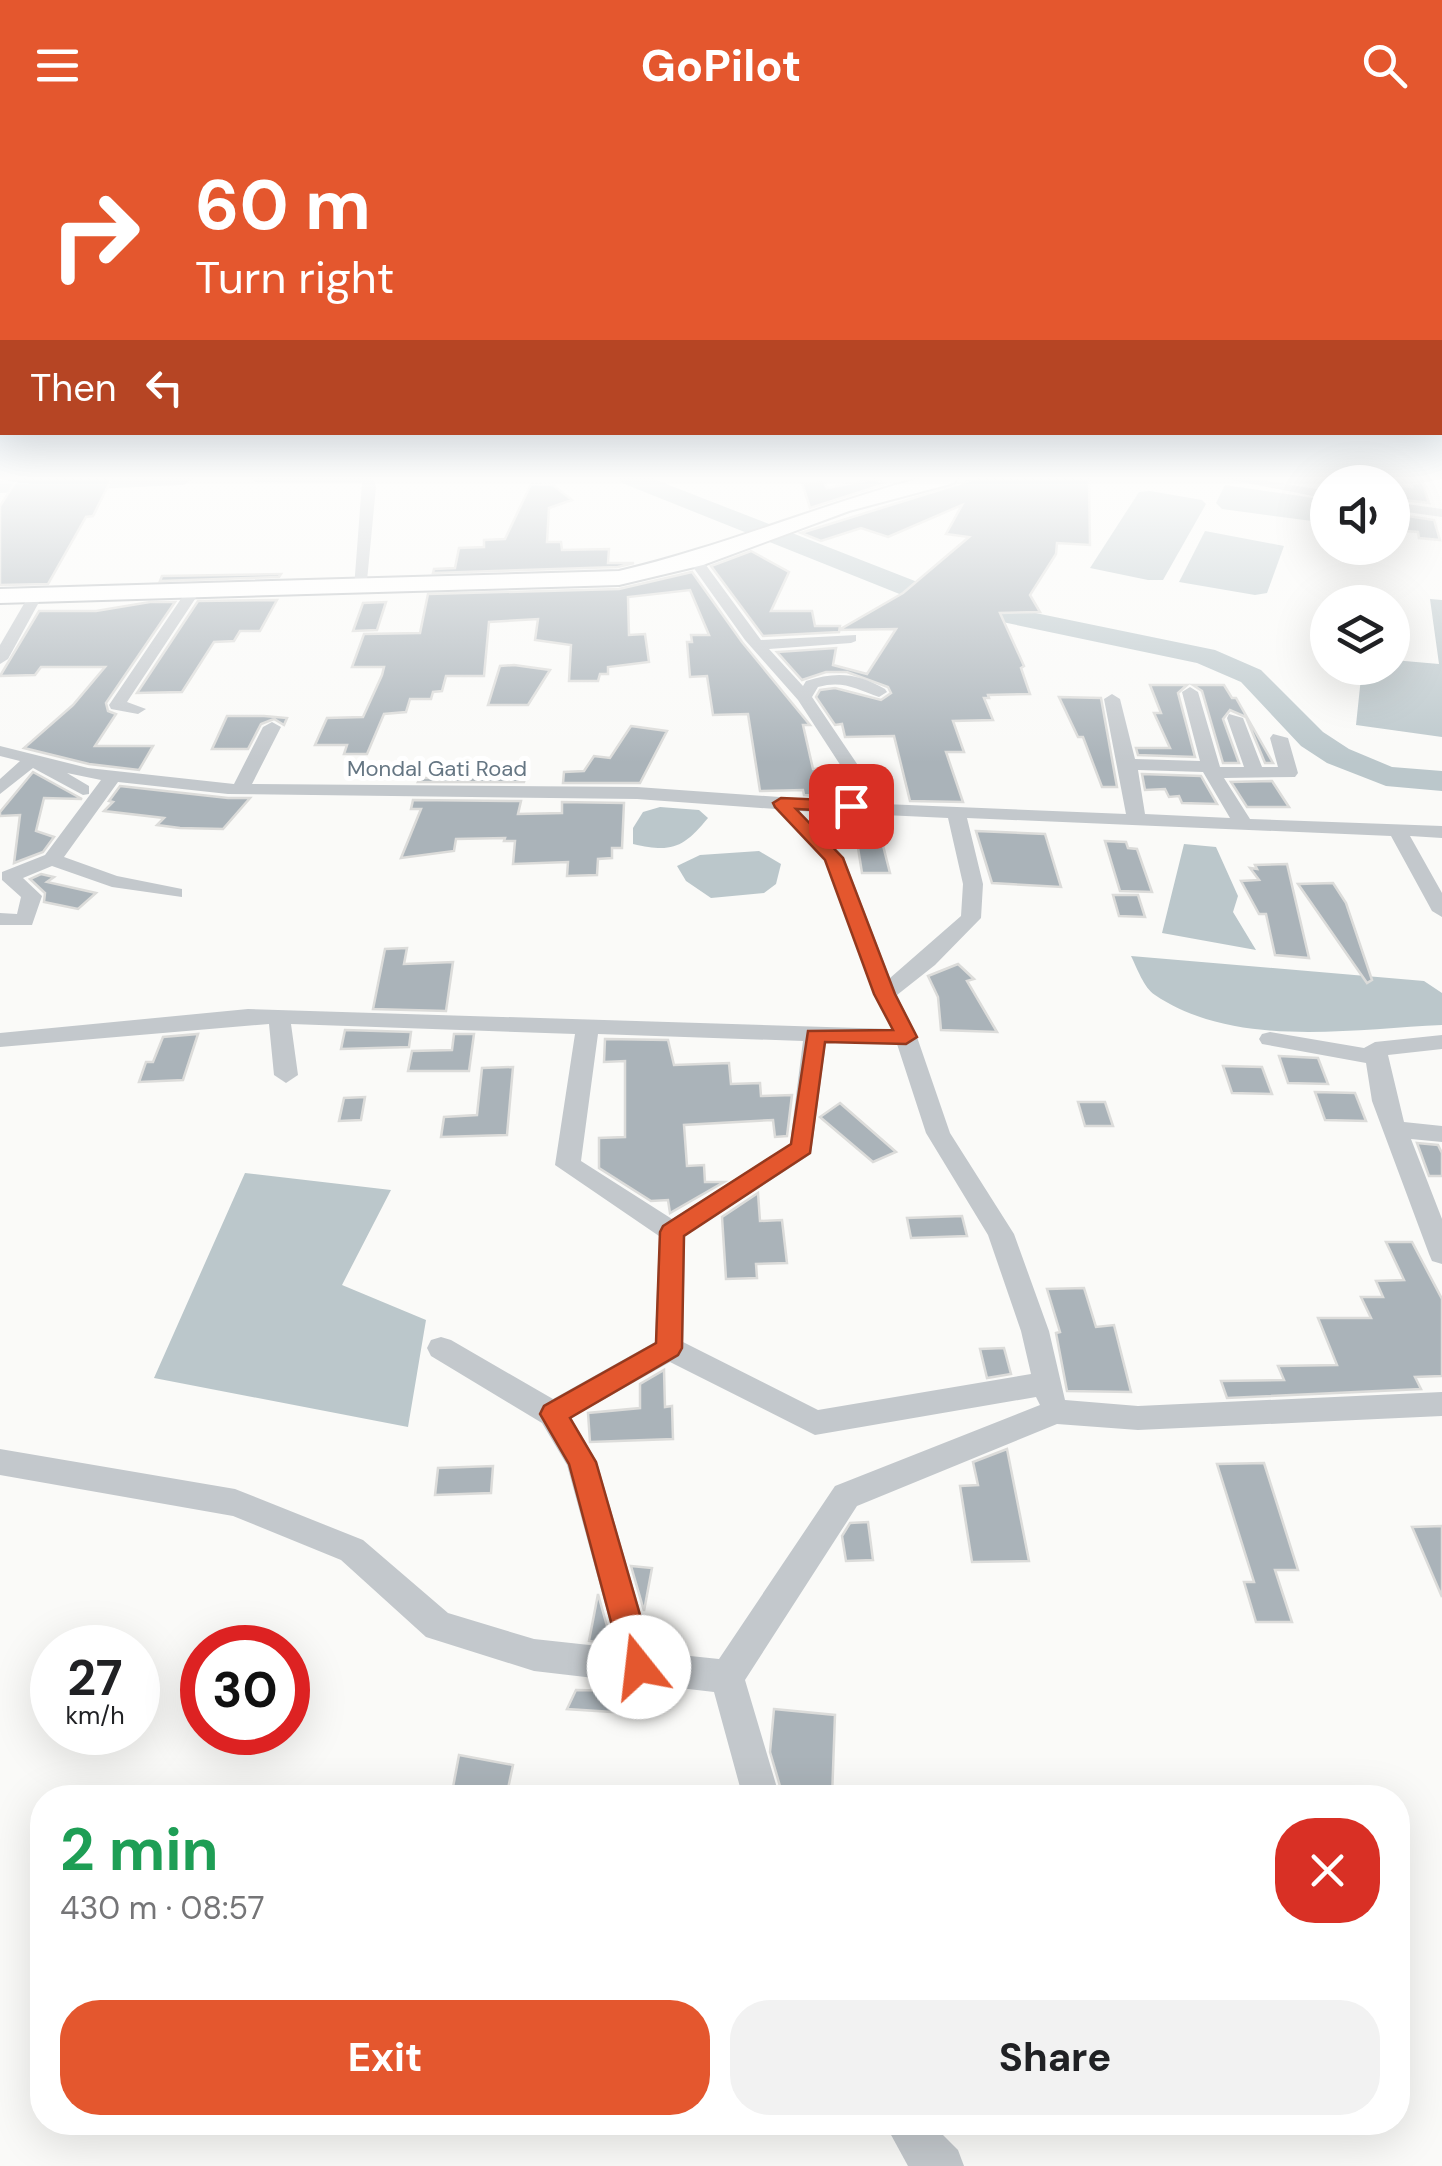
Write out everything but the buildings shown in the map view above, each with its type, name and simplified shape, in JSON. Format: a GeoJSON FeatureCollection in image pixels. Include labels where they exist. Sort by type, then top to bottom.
{"type":"FeatureCollection","features":[{"type":"Feature","properties":{"kind":"highway"},"geometry":{"type":"LineString","coordinates":[[0,596],[37,592],[361,588],[619,578],[640,573]]}},
{"type":"Feature","properties":{"kind":"street"},"geometry":{"type":"LineString","coordinates":[[361,588],[362,573]]}},
{"type":"Feature","properties":{"kind":"street"},"geometry":{"type":"LineString","coordinates":[[705,573],[757,645],[804,697],[876,806]]}},
{"type":"Feature","properties":{"kind":"street"},"geometry":{"type":"LineString","coordinates":[[138,709],[118,705],[194,590]]}},
{"type":"Feature","properties":{"kind":"street"},"geometry":{"type":"LineString","coordinates":[[0,659],[37,592]]}},
{"type":"Feature","properties":{"kind":"street"},"geometry":{"type":"LineString","coordinates":[[757,645],[851,638]]}},
{"type":"Feature","properties":{"kind":"street"},"geometry":{"type":"LineString","coordinates":[[804,697],[812,684],[832,677],[853,676],[880,692]]}},
{"type":"Feature","properties":{"kind":"street"},"geometry":{"type":"LineString","coordinates":[[1190,692],[1211,770],[1243,824]]}},
{"type":"Feature","properties":{"kind":"street"},"geometry":{"type":"LineString","coordinates":[[1112,699],[1136,818]]}},
{"type":"Feature","properties":{"kind":"street"},"geometry":{"type":"LineString","coordinates":[[1235,718],[1256,773]]}},
{"type":"Feature","properties":{"kind":"street"},"geometry":{"type":"LineString","coordinates":[[242,784],[272,727]]}},
{"type":"Feature","properties":{"kind":"street"},"geometry":{"type":"LineString","coordinates":[[1128,764],[1289,773],[1279,738]]}},
{"type":"Feature","properties":{"kind":"street","name":"Mondal Gati Road"},"geometry":{"type":"LineString","coordinates":[[0,751],[112,777],[228,789],[618,792],[781,803],[1442,832]]}},
{"type":"Feature","properties":{"kind":"street"},"geometry":{"type":"LineString","coordinates":[[0,789],[32,760],[76,794],[112,777]]}},
{"type":"Feature","properties":{"kind":"street"},"geometry":{"type":"LineString","coordinates":[[0,919],[25,921],[32,896],[9,876],[52,859],[112,777]]}},
{"type":"Feature","properties":{"kind":"street"},"geometry":{"type":"LineString","coordinates":[[781,803],[834,858],[884,994],[906,1037],[938,1133],[1000,1234],[1035,1331],[1051,1398]]}},
{"type":"Feature","properties":{"kind":"street"},"geometry":{"type":"LineString","coordinates":[[884,994],[970,918],[973,884],[956,811]]}},
{"type":"Feature","properties":{"kind":"street"},"geometry":{"type":"LineString","coordinates":[[1397,830],[1442,911]]}},
{"type":"Feature","properties":{"kind":"street"},"geometry":{"type":"LineString","coordinates":[[52,859],[112,881],[175,893]]}},
{"type":"Feature","properties":{"kind":"street"},"geometry":{"type":"LineString","coordinates":[[0,1040],[279,1016],[906,1037]]}},
{"type":"Feature","properties":{"kind":"street"},"geometry":{"type":"LineString","coordinates":[[279,1016],[286,1075]]}},
{"type":"Feature","properties":{"kind":"street"},"geometry":{"type":"LineString","coordinates":[[588,1026],[568,1164],[672,1232]]}},
{"type":"Feature","properties":{"kind":"street"},"geometry":{"type":"LineString","coordinates":[[672,1232],[802,1148],[815,1036]]}},
{"type":"Feature","properties":{"kind":"street"},"geometry":{"type":"LineString","coordinates":[[1270,1039],[1377,1058]]}},
{"type":"Feature","properties":{"kind":"street"},"geometry":{"type":"LineString","coordinates":[[1442,1042],[1375,1048],[1384,1102],[1442,1254]]}},
{"type":"Feature","properties":{"kind":"street"},"geometry":{"type":"LineString","coordinates":[[1395,1130],[1442,1134]]}},
{"type":"Feature","properties":{"kind":"street"},"geometry":{"type":"LineString","coordinates":[[669,1348],[672,1232]]}},
{"type":"Feature","properties":{"kind":"street"},"geometry":{"type":"LineString","coordinates":[[441,1348],[553,1414],[582,1462],[639,1667]]}},
{"type":"Feature","properties":{"kind":"street"},"geometry":{"type":"LineString","coordinates":[[669,1348],[815,1423],[1051,1398],[1138,1418],[1442,1404]]}},
{"type":"Feature","properties":{"kind":"street"},"geometry":{"type":"LineString","coordinates":[[553,1414],[669,1348]]}},
{"type":"Feature","properties":{"kind":"street"},"geometry":{"type":"LineString","coordinates":[[758,1785],[727,1678],[846,1496],[1051,1398]]}},
{"type":"Feature","properties":{"kind":"street"},"geometry":{"type":"LineString","coordinates":[[0,1462],[235,1503],[352,1550],[438,1626],[534,1655],[727,1678]]}},
{"type":"Feature","properties":{"kind":"street"},"geometry":{"type":"LineString","coordinates":[[912,2135],[920,2148],[942,2166]]}},
{"type":"Feature","properties":{"kind":"shaded area"},"geometry":{"type":"Polygon","coordinates":[[[1114,573],[1167,573],[1163,580],[1114,573]]]}},
{"type":"Feature","properties":{"kind":"shaded area"},"geometry":{"type":"Polygon","coordinates":[[[1184,573],[1274,573],[1267,593],[1255,595],[1179,582],[1184,573]]]}},
{"type":"Feature","properties":{"kind":"shaded area"},"geometry":{"type":"Polygon","coordinates":[[[1430,599],[1442,600],[1442,737],[1356,725],[1360,685],[1410,685],[1410,661],[1439,664],[1430,599]]]}},
{"type":"Feature","properties":{"kind":"shaded area"},"geometry":{"type":"Polygon","coordinates":[[[660,807],[699,810],[708,818],[676,846],[633,844],[633,828],[643,812],[660,807]]]}},
{"type":"Feature","properties":{"kind":"shaded area"},"geometry":{"type":"Polygon","coordinates":[[[1184,844],[1216,847],[1238,896],[1233,912],[1256,950],[1162,933],[1184,844]]]}},
{"type":"Feature","properties":{"kind":"shaded area"},"geometry":{"type":"Polygon","coordinates":[[[759,851],[781,864],[776,884],[764,893],[711,898],[686,881],[677,866],[700,855],[759,851]]]}},
{"type":"Feature","properties":{"kind":"shaded area"},"geometry":{"type":"Polygon","coordinates":[[[1131,956],[1424,981],[1442,993],[1442,1025],[1294,1032],[1221,1023],[1187,1012],[1155,995],[1144,983],[1131,956]]]}},
{"type":"Feature","properties":{"kind":"shaded area"},"geometry":{"type":"Polygon","coordinates":[[[245,1173],[391,1190],[342,1285],[426,1320],[408,1427],[154,1378],[245,1173]]]}},
{"type":"Feature","properties":{"kind":"waterway"},"geometry":{"type":"LineString","coordinates":[[871,573],[988,611],[1205,656],[1251,676],[1312,739],[1338,756],[1386,776],[1442,781]]}},
{"type":"Feature","properties":{"kind":"route"},"geometry":{"type":"LineString","coordinates":[[639,1667],[582,1462],[553,1414],[669,1348],[672,1232],[802,1148],[815,1036],[906,1037],[884,994],[834,858],[781,803],[851,806]]}}]}
